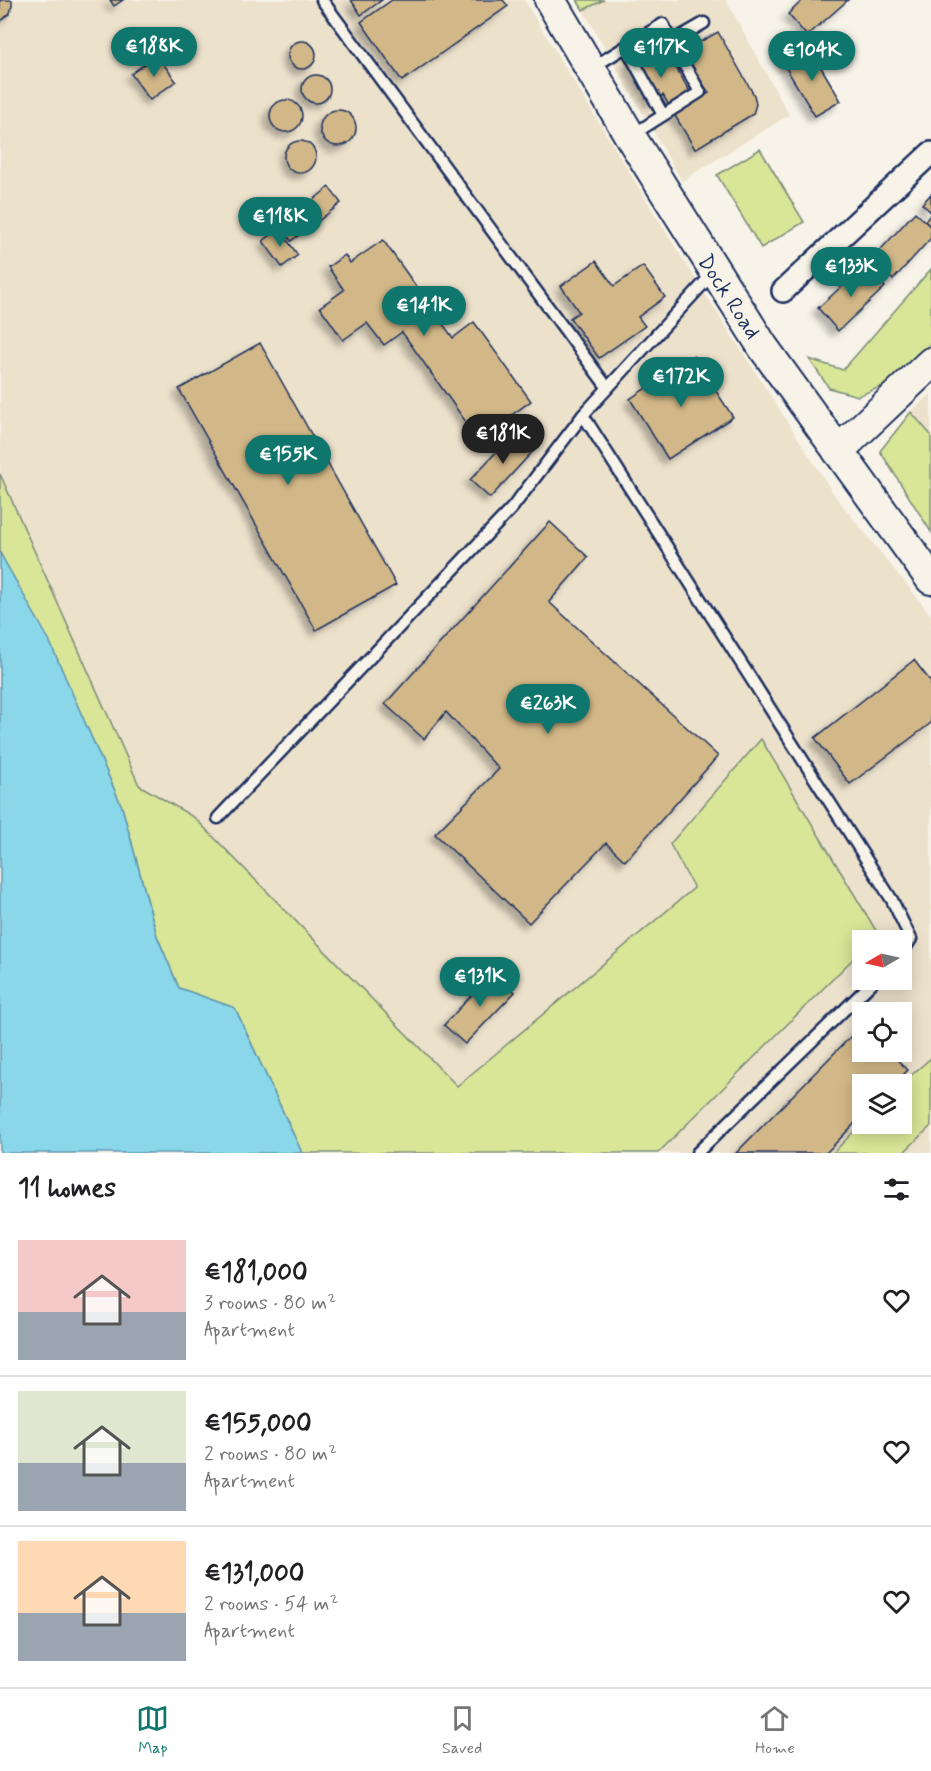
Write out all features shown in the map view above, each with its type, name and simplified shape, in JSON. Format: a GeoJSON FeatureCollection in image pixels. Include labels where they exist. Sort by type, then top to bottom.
{"type":"FeatureCollection","features":[{"type":"Feature","properties":{"kind":"main road","name":"Dock Road"},"geometry":{"type":"LineString","coordinates":[[550,0],[630,136],[762,346],[931,579]]}},
{"type":"Feature","properties":{"kind":"main road"},"geometry":{"type":"LineString","coordinates":[[838,451],[931,363]]}},
{"type":"Feature","properties":{"kind":"street"},"geometry":{"type":"LineString","coordinates":[[783,291],[931,153]]}},
{"type":"Feature","properties":{"kind":"lane"},"geometry":{"type":"LineString","coordinates":[[322,0],[608,387]]}},
{"type":"Feature","properties":{"kind":"lane"},"geometry":{"type":"LineString","coordinates":[[671,42],[704,23]]}},
{"type":"Feature","properties":{"kind":"lane"},"geometry":{"type":"LineString","coordinates":[[590,69],[663,24],[700,92],[630,136]]}},
{"type":"Feature","properties":{"kind":"lane"},"geometry":{"type":"LineString","coordinates":[[626,47],[663,115]]}},
{"type":"Feature","properties":{"kind":"lane"},"geometry":{"type":"LineString","coordinates":[[218,819],[512,508],[583,415],[714,272]]}},
{"type":"Feature","properties":{"kind":"lane"},"geometry":{"type":"LineString","coordinates":[[583,415],[892,900],[907,930]]}},
{"type":"Feature","properties":{"kind":"lane"},"geometry":{"type":"LineString","coordinates":[[697,1153],[865,990]]}},
{"type":"Feature","properties":{"kind":"shaded area"},"geometry":{"type":"Polygon","coordinates":[[[0,0],[524,0],[680,255],[835,496],[931,615],[931,1058],[912,1074],[852,1074],[852,1133],[833,1153],[658,1153],[852,960],[852,990],[912,990],[912,930],[876,930],[762,740],[694,888],[457,1086],[195,818],[139,785],[0,474],[0,0]]]}},
{"type":"Feature","properties":{"kind":"shaded area"},"geometry":{"type":"Polygon","coordinates":[[[604,0],[726,0],[789,115],[682,181],[583,10],[604,0]]]}},
{"type":"Feature","properties":{"kind":"shaded area"},"geometry":{"type":"Polygon","coordinates":[[[931,394],[931,435],[911,412],[931,394]]]}},
{"type":"Feature","properties":{"kind":"shaded area"},"geometry":{"type":"Polygon","coordinates":[[[931,1126],[931,1153],[903,1153],[931,1126]]]}},
{"type":"Feature","properties":{"kind":"green space"},"geometry":{"type":"Polygon","coordinates":[[[577,0],[604,0],[583,10],[577,0]]]}},
{"type":"Feature","properties":{"kind":"green space"},"geometry":{"type":"Polygon","coordinates":[[[760,149],[804,222],[761,248],[717,175],[760,149]]]}},
{"type":"Feature","properties":{"kind":"green space"},"geometry":{"type":"Polygon","coordinates":[[[931,269],[931,343],[888,384],[858,396],[829,388],[809,359],[843,370],[931,269]]]}},
{"type":"Feature","properties":{"kind":"green space"},"geometry":{"type":"Polygon","coordinates":[[[911,412],[931,435],[931,532],[880,451],[911,412]]]}},
{"type":"Feature","properties":{"kind":"green space"},"geometry":{"type":"Polygon","coordinates":[[[0,474],[139,785],[195,818],[457,1086],[694,888],[670,844],[761,739],[876,930],[852,930],[852,960],[658,1153],[302,1153],[235,1008],[179,988],[157,936],[122,807],[49,641],[0,553],[0,474]]]}},
{"type":"Feature","properties":{"kind":"green space"},"geometry":{"type":"Polygon","coordinates":[[[931,1058],[931,1126],[903,1153],[833,1153],[852,1133],[912,1134],[912,1074],[931,1058]]]}},
{"type":"Feature","properties":{"kind":"water"},"geometry":{"type":"Polygon","coordinates":[[[0,553],[49,640],[122,807],[157,936],[179,988],[235,1008],[302,1153],[0,1153],[0,553]]]}},
{"type":"Feature","properties":{"kind":"building"},"geometry":{"type":"Polygon","coordinates":[[[0,0],[12,0],[12,6],[10,13],[0,22],[0,0]]]}},
{"type":"Feature","properties":{"kind":"building"},"geometry":{"type":"Polygon","coordinates":[[[110,0],[123,0],[114,6],[110,0]]]}},
{"type":"Feature","properties":{"kind":"building"},"geometry":{"type":"Polygon","coordinates":[[[351,0],[382,0],[361,15],[351,0]]]}},
{"type":"Feature","properties":{"kind":"building"},"geometry":{"type":"Polygon","coordinates":[[[392,0],[503,0],[508,6],[402,81],[361,22],[392,0]]]}},
{"type":"Feature","properties":{"kind":"building"},"geometry":{"type":"Polygon","coordinates":[[[803,0],[848,0],[807,36],[788,14],[803,0]]]}},
{"type":"Feature","properties":{"kind":"building"},"geometry":{"type":"Polygon","coordinates":[[[718,32],[754,95],[756,104],[753,114],[695,149],[674,114],[709,93],[681,50],[687,45],[693,46],[718,32]]]}},
{"type":"Feature","properties":{"kind":"building"},"geometry":{"type":"Polygon","coordinates":[[[302,41],[312,45],[316,55],[312,65],[302,69],[292,65],[288,55],[292,45],[302,41]]]}},
{"type":"Feature","properties":{"kind":"building"},"geometry":{"type":"Polygon","coordinates":[[[662,43],[695,101],[674,114],[663,95],[650,103],[627,63],[662,43]]]}},
{"type":"Feature","properties":{"kind":"building"},"geometry":{"type":"Polygon","coordinates":[[[809,47],[841,101],[815,116],[783,63],[809,47]]]}},
{"type":"Feature","properties":{"kind":"building"},"geometry":{"type":"Polygon","coordinates":[[[157,55],[176,81],[150,100],[131,74],[157,55]]]}},
{"type":"Feature","properties":{"kind":"building"},"geometry":{"type":"Polygon","coordinates":[[[316,75],[326,79],[330,89],[326,99],[316,103],[306,99],[302,89],[306,79],[316,75]]]}},
{"type":"Feature","properties":{"kind":"building"},"geometry":{"type":"Polygon","coordinates":[[[286,100],[297,105],[302,116],[297,127],[286,132],[275,127],[270,116],[275,105],[286,100]]]}},
{"type":"Feature","properties":{"kind":"building"},"geometry":{"type":"Polygon","coordinates":[[[338,110],[351,115],[356,128],[351,141],[338,146],[325,141],[320,128],[325,115],[338,110]]]}},
{"type":"Feature","properties":{"kind":"building"},"geometry":{"type":"Polygon","coordinates":[[[300,141],[311,146],[316,157],[311,168],[300,173],[289,168],[284,157],[289,146],[300,141]]]}},
{"type":"Feature","properties":{"kind":"building"},"geometry":{"type":"Polygon","coordinates":[[[329,187],[341,203],[307,230],[295,215],[329,187]]]}},
{"type":"Feature","properties":{"kind":"building"},"geometry":{"type":"Polygon","coordinates":[[[931,194],[931,212],[922,204],[931,194]]]}},
{"type":"Feature","properties":{"kind":"building"},"geometry":{"type":"Polygon","coordinates":[[[915,212],[931,227],[931,238],[893,280],[887,274],[880,281],[874,274],[880,267],[873,258],[915,212]]]}},
{"type":"Feature","properties":{"kind":"building"},"geometry":{"type":"Polygon","coordinates":[[[931,214],[931,227],[925,221],[931,214]]]}},
{"type":"Feature","properties":{"kind":"building"},"geometry":{"type":"Polygon","coordinates":[[[292,218],[303,232],[291,241],[281,227],[292,218]]]}},
{"type":"Feature","properties":{"kind":"building"},"geometry":{"type":"Polygon","coordinates":[[[279,229],[298,255],[282,267],[263,241],[279,229]]]}},
{"type":"Feature","properties":{"kind":"building"},"geometry":{"type":"Polygon","coordinates":[[[383,240],[453,338],[474,322],[531,401],[478,439],[402,332],[384,345],[367,323],[343,340],[320,307],[344,290],[328,267],[345,255],[350,263],[383,240]]]}},
{"type":"Feature","properties":{"kind":"building"},"geometry":{"type":"Polygon","coordinates":[[[596,261],[614,286],[643,266],[665,297],[638,317],[645,326],[599,358],[570,318],[579,312],[561,286],[596,261]]]}},
{"type":"Feature","properties":{"kind":"building"},"geometry":{"type":"Polygon","coordinates":[[[865,265],[885,287],[838,331],[818,308],[865,265]]]}},
{"type":"Feature","properties":{"kind":"building"},"geometry":{"type":"Polygon","coordinates":[[[260,343],[396,585],[316,630],[179,389],[260,343]]]}},
{"type":"Feature","properties":{"kind":"building"},"geometry":{"type":"Polygon","coordinates":[[[693,356],[733,417],[668,459],[630,399],[693,356]]]}},
{"type":"Feature","properties":{"kind":"building"},"geometry":{"type":"Polygon","coordinates":[[[516,431],[535,449],[490,498],[470,480],[516,431]]]}},
{"type":"Feature","properties":{"kind":"building"},"geometry":{"type":"Polygon","coordinates":[[[550,522],[588,557],[549,602],[718,756],[625,861],[606,843],[529,923],[435,834],[499,769],[446,712],[424,739],[385,704],[550,522]]]}},
{"type":"Feature","properties":{"kind":"building"},"geometry":{"type":"Polygon","coordinates":[[[914,660],[931,682],[931,723],[850,784],[815,738],[914,660]]]}},
{"type":"Feature","properties":{"kind":"building"},"geometry":{"type":"Polygon","coordinates":[[[494,971],[515,992],[465,1044],[444,1025],[494,971]]]}},
{"type":"Feature","properties":{"kind":"building"},"geometry":{"type":"Polygon","coordinates":[[[852,1035],[852,1062],[900,1062],[908,1070],[904,1074],[852,1074],[852,1126],[826,1153],[736,1153],[852,1035]]]}}]}
